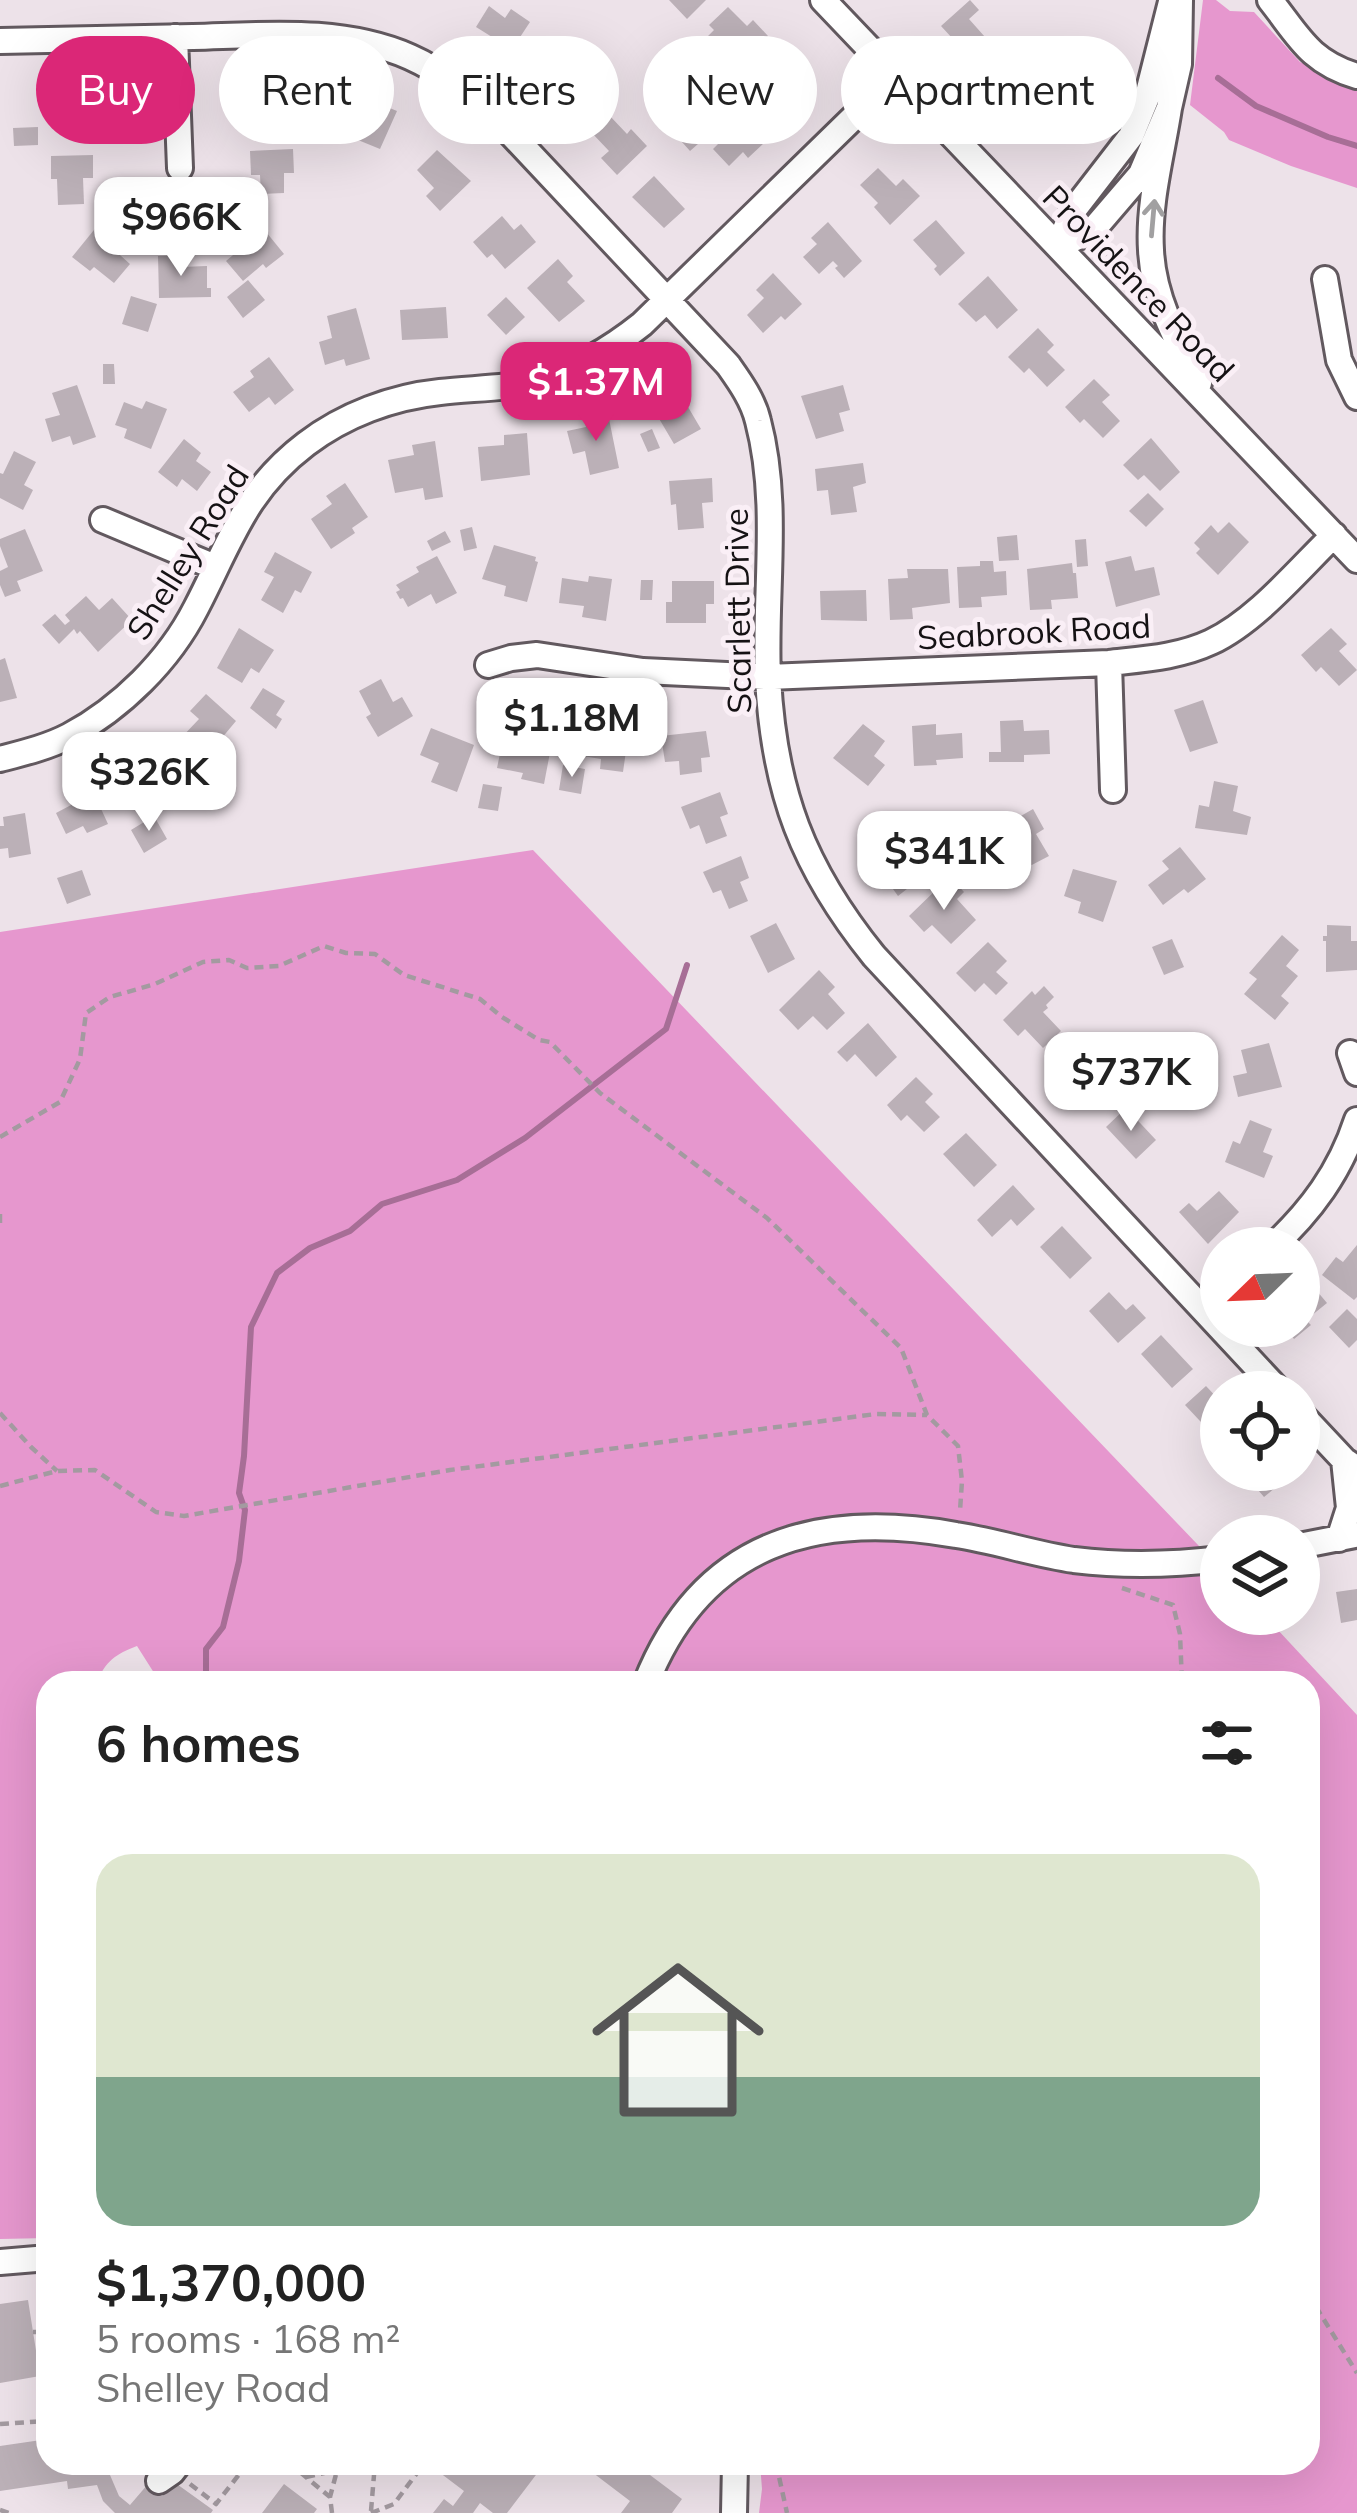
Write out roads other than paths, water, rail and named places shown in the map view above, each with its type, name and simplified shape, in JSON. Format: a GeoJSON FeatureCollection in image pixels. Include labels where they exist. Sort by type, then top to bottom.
{"type":"FeatureCollection","features":[{"type":"Feature","properties":{"kind":"street","name":"Providence Road"},"geometry":{"type":"LineString","coordinates":[[823,0],[858,36]]}},
{"type":"Feature","properties":{"kind":"street"},"geometry":{"type":"LineString","coordinates":[[1176,0],[1179,64],[1150,249],[1167,318],[1211,406]]}},
{"type":"Feature","properties":{"kind":"street"},"geometry":{"type":"LineString","coordinates":[[1058,246],[1073,211],[1131,136],[1176,0]]}},
{"type":"Feature","properties":{"kind":"street"},"geometry":{"type":"LineString","coordinates":[[1270,0],[1294,36],[1337,70],[1357,76]]}},
{"type":"Feature","properties":{"kind":"street","name":"Scarlett Drive"},"geometry":{"type":"LineString","coordinates":[[195,36],[278,34],[349,39],[382,46],[441,73],[499,121],[728,365],[758,418],[768,489],[768,676],[774,743],[783,790],[815,871],[874,956],[1200,1290]]}},
{"type":"Feature","properties":{"kind":"street","name":"Scarlett Drive"},"geometry":{"type":"LineString","coordinates":[[0,41],[36,40]]}},
{"type":"Feature","properties":{"kind":"street"},"geometry":{"type":"LineString","coordinates":[[1058,246],[1093,230],[1119,203],[1141,174],[1169,108]]}},
{"type":"Feature","properties":{"kind":"street","name":"Shelley Road"},"geometry":{"type":"LineString","coordinates":[[0,759],[68,736],[143,680],[195,611],[236,523],[256,493],[307,442],[374,407],[410,396],[537,380],[596,356],[668,300],[841,130]]}},
{"type":"Feature","properties":{"kind":"street"},"geometry":{"type":"LineString","coordinates":[[179,144],[180,168]]}},
{"type":"Feature","properties":{"kind":"street","name":"Providence Road"},"geometry":{"type":"LineString","coordinates":[[961,144],[1357,560]]}},
{"type":"Feature","properties":{"kind":"street"},"geometry":{"type":"LineString","coordinates":[[1324,279],[1339,360],[1357,397]]}},
{"type":"Feature","properties":{"kind":"street"},"geometry":{"type":"LineString","coordinates":[[103,520],[215,567]]}},
{"type":"Feature","properties":{"kind":"street","name":"Seabrook Road"},"geometry":{"type":"LineString","coordinates":[[488,664],[537,655],[643,671],[768,676],[1164,657],[1212,642],[1232,630],[1334,536]]}},
{"type":"Feature","properties":{"kind":"street"},"geometry":{"type":"LineString","coordinates":[[1108,663],[1113,790]]}},
{"type":"Feature","properties":{"kind":"street"},"geometry":{"type":"LineString","coordinates":[[1291,1227],[1320,1196],[1348,1147],[1357,1120]]}},
{"type":"Feature","properties":{"kind":"street","name":"Scarlett Drive"},"geometry":{"type":"LineString","coordinates":[[1246,1347],[1264,1371]]}},
{"type":"Feature","properties":{"kind":"street"},"geometry":{"type":"LineString","coordinates":[[1320,1434],[1350,1465],[1348,1537]]}},
{"type":"Feature","properties":{"kind":"street"},"geometry":{"type":"LineString","coordinates":[[651,1671],[685,1610],[728,1570],[775,1544],[832,1528],[959,1535],[1073,1560],[1200,1561]]}},
{"type":"Feature","properties":{"kind":"street"},"geometry":{"type":"LineString","coordinates":[[0,2261],[36,2259]]}},
{"type":"Feature","properties":{"kind":"street"},"geometry":{"type":"LineString","coordinates":[[734,2513],[735,2475]]}},
{"type":"Feature","properties":{"kind":"waterway"},"geometry":{"type":"LineString","coordinates":[[1218,78],[1256,106],[1357,146]]}},
{"type":"Feature","properties":{"kind":"waterway"},"geometry":{"type":"LineString","coordinates":[[206,1671],[206,1649],[223,1627],[239,1561],[251,1327],[277,1273],[310,1248],[350,1231],[382,1204],[457,1180],[525,1138],[666,1029],[687,965]]}}]}
